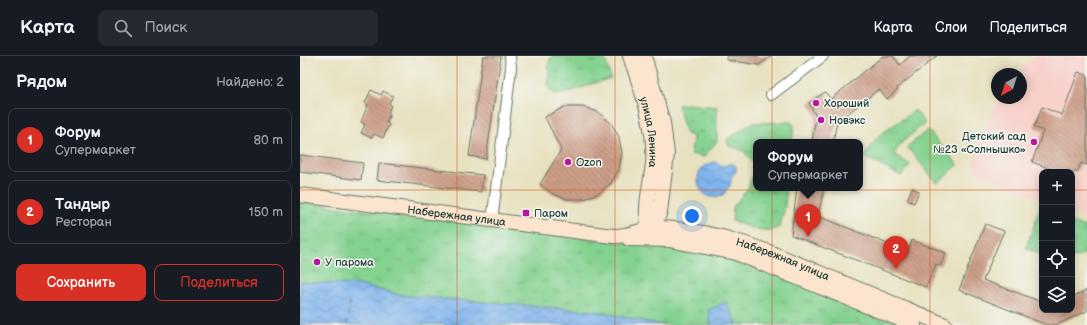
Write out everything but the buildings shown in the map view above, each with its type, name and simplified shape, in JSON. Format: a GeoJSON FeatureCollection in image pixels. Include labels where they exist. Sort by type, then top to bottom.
{"type":"FeatureCollection","features":[{"type":"Feature","properties":{"kind":"main road","name":"улица Ленина"},"geometry":{"type":"LineString","coordinates":[[629,237],[642,222],[647,210],[653,163],[653,136],[630,56]]}},
{"type":"Feature","properties":{"kind":"main road","name":"улица Ленина"},"geometry":{"type":"LineString","coordinates":[[644,56],[665,134],[666,166],[658,219],[650,228]]}},
{"type":"Feature","properties":{"kind":"main road","name":"Набережная улица"},"geometry":{"type":"LineString","coordinates":[[300,195],[613,236],[669,240],[736,252],[920,322],[945,325]]}},
{"type":"Feature","properties":{"kind":"main road","name":"улица Ленина"},"geometry":{"type":"LineString","coordinates":[[661,197],[662,206],[670,221],[685,230]]}},
{"type":"Feature","properties":{"kind":"main road","name":"улица Ленина"},"geometry":{"type":"LineString","coordinates":[[647,210],[650,228]]}},
{"type":"Feature","properties":{"kind":"main road","name":"Набережная улица"},"geometry":{"type":"LineString","coordinates":[[629,237],[650,228],[685,230],[740,240],[920,322]]}},
{"type":"Feature","properties":{"kind":"main road"},"geometry":{"type":"LineString","coordinates":[[650,228],[657,236],[669,240]]}},
{"type":"Feature","properties":{"kind":"street"},"geometry":{"type":"LineString","coordinates":[[492,221],[510,68],[510,56]]}},
{"type":"Feature","properties":{"kind":"street"},"geometry":{"type":"LineString","coordinates":[[771,95],[823,56]]}},
{"type":"Feature","properties":{"kind":"shaded area","name":"Детский сад №23 «Солнышко»"},"geometry":{"type":"Polygon","coordinates":[[[1035,56],[1087,56],[1087,219],[1075,213],[1075,169],[1039,169],[1039,199],[975,171],[973,160],[996,104],[1027,104],[1027,68],[1022,68],[1035,56]]]}},
{"type":"Feature","properties":{"kind":"green space"},"geometry":{"type":"Polygon","coordinates":[[[552,56],[604,56],[611,78],[556,96],[548,87],[549,62],[552,56]]]}},
{"type":"Feature","properties":{"kind":"green space"},"geometry":{"type":"Polygon","coordinates":[[[687,104],[717,107],[717,141],[704,157],[691,154],[693,136],[686,134],[678,105],[687,104]]]}},
{"type":"Feature","properties":{"kind":"green space"},"geometry":{"type":"Polygon","coordinates":[[[915,110],[925,123],[901,143],[894,154],[910,165],[901,176],[864,157],[877,137],[915,110]]]}},
{"type":"Feature","properties":{"kind":"green space"},"geometry":{"type":"Polygon","coordinates":[[[790,122],[794,125],[792,139],[753,139],[753,162],[744,152],[729,146],[727,139],[752,123],[790,122]]]}},
{"type":"Feature","properties":{"kind":"green space"},"geometry":{"type":"Polygon","coordinates":[[[928,130],[958,165],[937,183],[907,147],[928,130]]]}},
{"type":"Feature","properties":{"kind":"green space"},"geometry":{"type":"Polygon","coordinates":[[[752,176],[753,191],[785,191],[786,197],[785,208],[780,227],[763,230],[732,221],[733,207],[748,188],[752,176]]]}},
{"type":"Feature","properties":{"kind":"green space"},"geometry":{"type":"Polygon","coordinates":[[[300,202],[624,243],[651,242],[729,255],[903,325],[737,325],[726,302],[709,321],[711,325],[663,325],[594,311],[400,295],[387,291],[362,287],[300,282],[300,202]]]}},
{"type":"Feature","properties":{"kind":"green space"},"geometry":{"type":"Polygon","coordinates":[[[1039,211],[1039,254],[1026,248],[1039,211]]]}},
{"type":"Feature","properties":{"kind":"green space"},"geometry":{"type":"Polygon","coordinates":[[[1075,223],[1087,228],[1087,254],[1075,257],[1075,223]]]}},
{"type":"Feature","properties":{"kind":"water"},"geometry":{"type":"Polygon","coordinates":[[[714,162],[724,166],[731,163],[736,166],[736,172],[732,175],[730,186],[723,195],[710,197],[700,188],[698,184],[698,176],[702,168],[714,162]]]}},
{"type":"Feature","properties":{"kind":"water"},"geometry":{"type":"Polygon","coordinates":[[[300,282],[359,285],[400,295],[594,311],[663,325],[300,325],[300,282]]]}},
{"type":"Feature","properties":{"kind":"water"},"geometry":{"type":"Polygon","coordinates":[[[726,302],[737,325],[711,325],[708,310],[726,302]]]}},
{"type":"Feature","properties":{"kind":"ferry route"},"geometry":{"type":"LineString","coordinates":[[347,325],[350,300]]}},
{"type":"Feature","properties":{"kind":"place","name":"Хороший"},"geometry":{"type":"Point","coordinates":[816,103]}},
{"type":"Feature","properties":{"kind":"place","name":"Новэкс"},"geometry":{"type":"Point","coordinates":[821,120]}},
{"type":"Feature","properties":{"kind":"place","name":"Детский сад №23 «Солнышко»"},"geometry":{"type":"Point","coordinates":[1034,142]}},
{"type":"Feature","properties":{"kind":"place","name":"Ozon"},"geometry":{"type":"Point","coordinates":[568,162]}},
{"type":"Feature","properties":{"kind":"place","name":"Паром"},"geometry":{"type":"Point","coordinates":[526,213]}},
{"type":"Feature","properties":{"kind":"place","name":"Форум"},"geometry":{"type":"Point","coordinates":[808,237]}},
{"type":"Feature","properties":{"kind":"place","name":"У парома"},"geometry":{"type":"Point","coordinates":[317,262]}},
{"type":"Feature","properties":{"kind":"place","name":"Тандыр"},"geometry":{"type":"Point","coordinates":[896,269]}}]}
